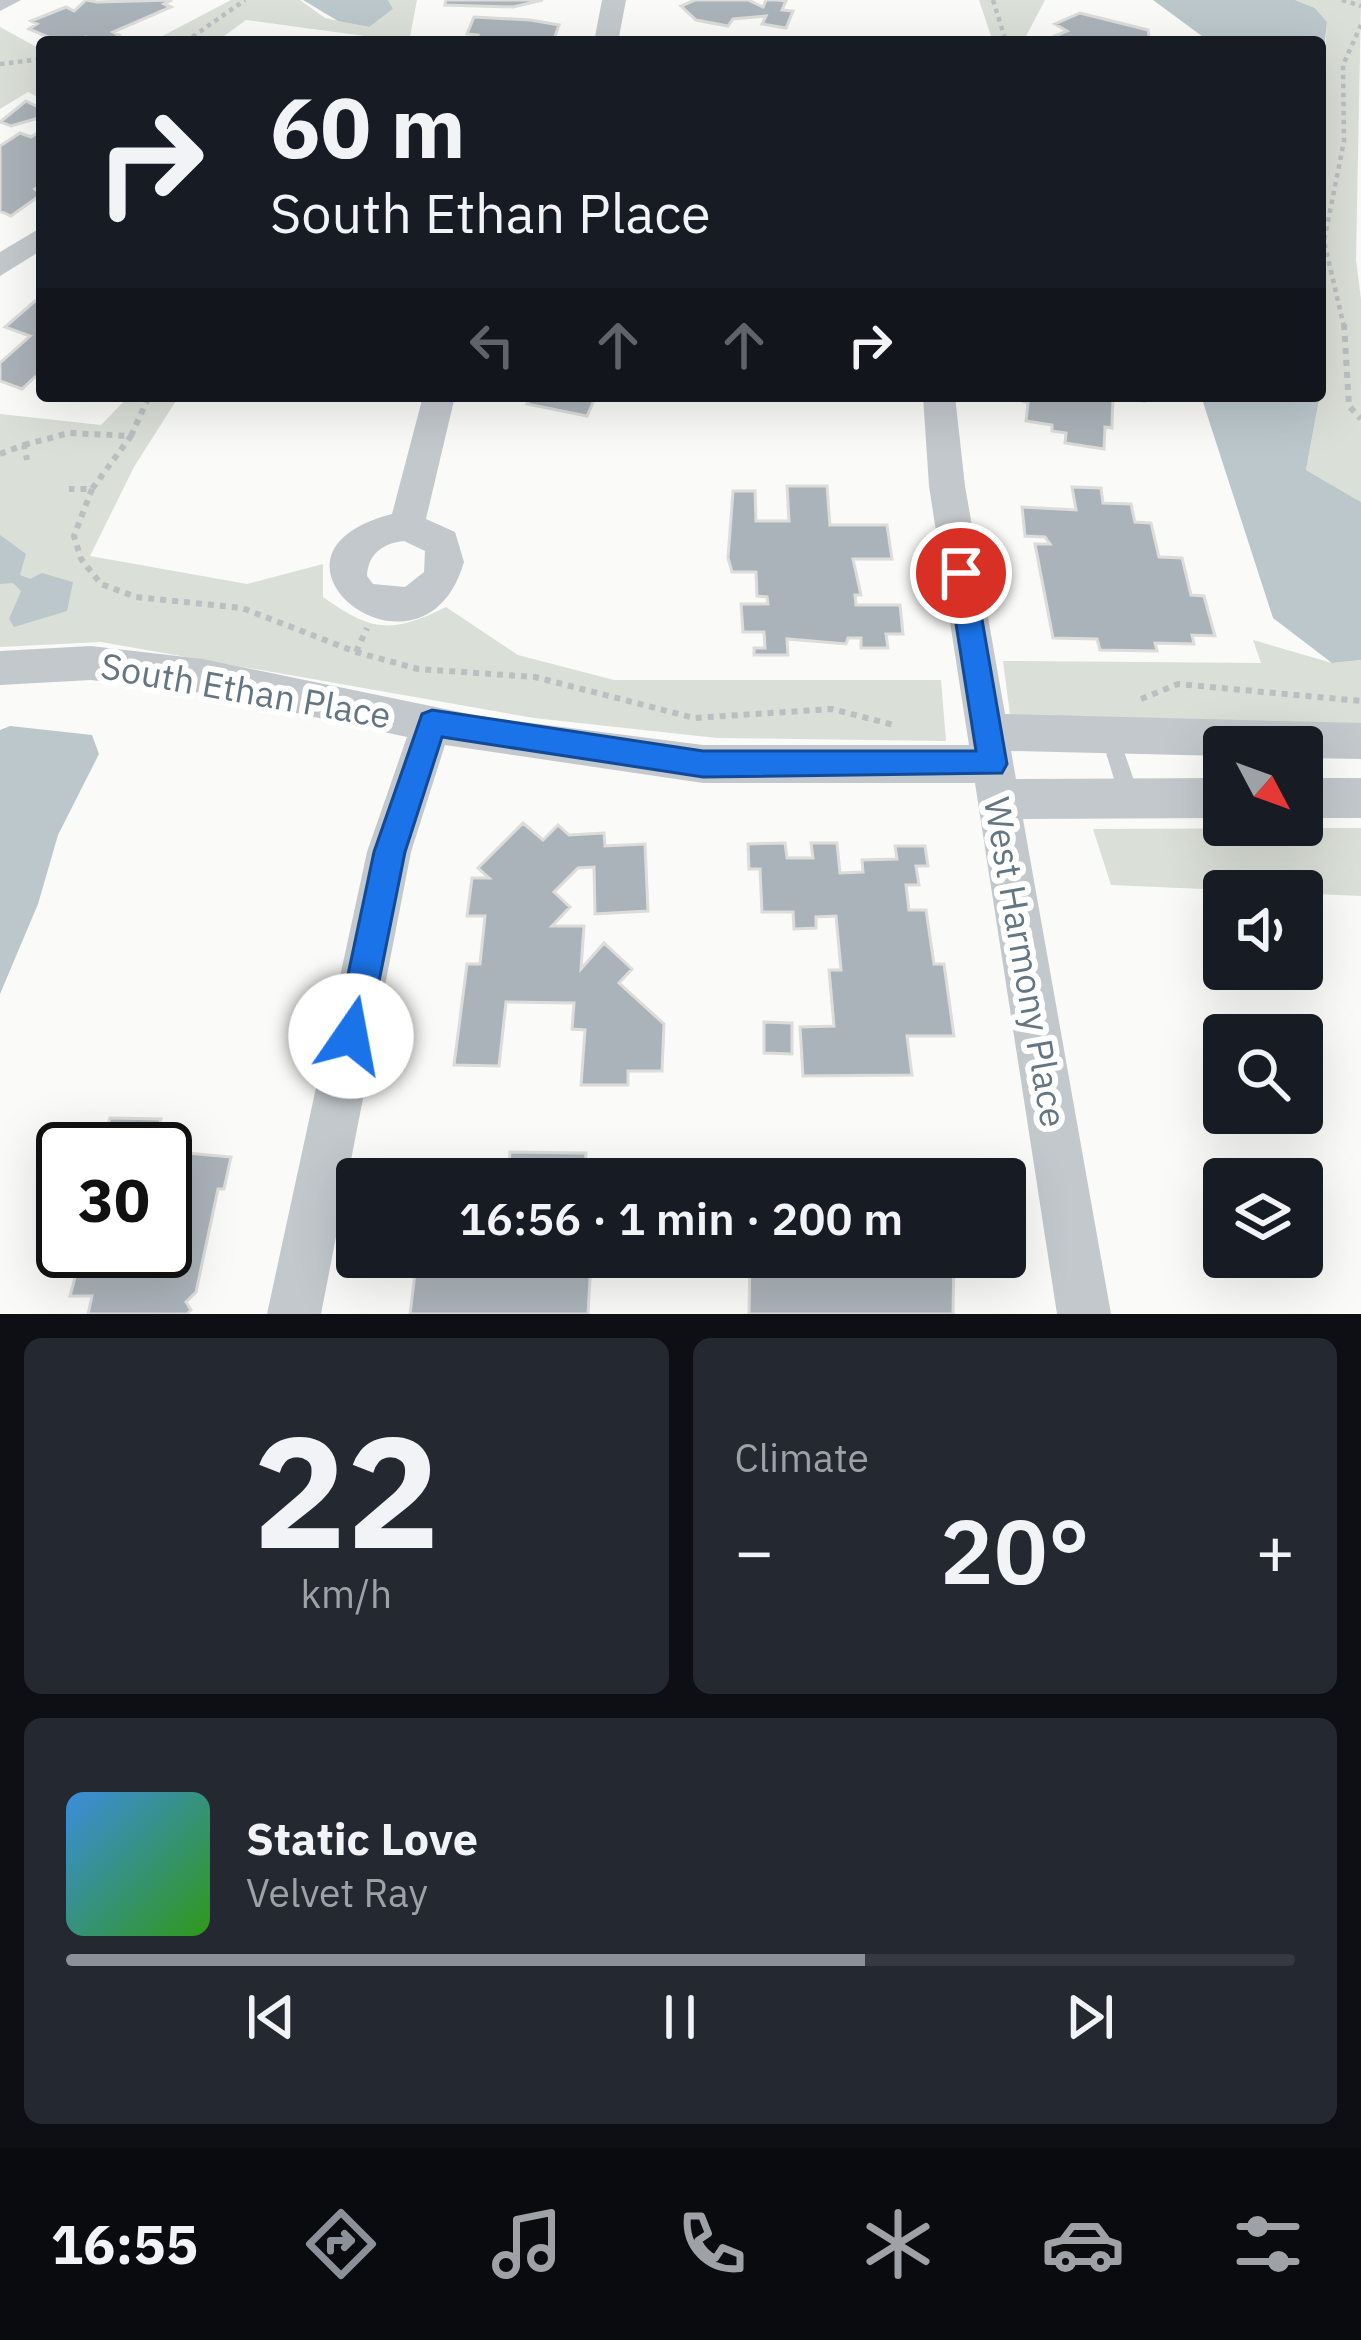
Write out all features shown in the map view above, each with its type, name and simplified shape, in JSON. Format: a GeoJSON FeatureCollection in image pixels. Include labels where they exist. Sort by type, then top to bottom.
{"type":"FeatureCollection","features":[{"type":"Feature","properties":{"kind":"street"},"geometry":{"type":"LineString","coordinates":[[0,4],[9,0]]}},
{"type":"Feature","properties":{"kind":"street"},"geometry":{"type":"LineString","coordinates":[[607,36],[614,0]]}},
{"type":"Feature","properties":{"kind":"street"},"geometry":{"type":"LineString","coordinates":[[0,266],[36,240]]}},
{"type":"Feature","properties":{"kind":"street"},"geometry":{"type":"LineString","coordinates":[[407,526],[437,402]]}},
{"type":"Feature","properties":{"kind":"street","name":"West Harmony Place"},"geometry":{"type":"LineString","coordinates":[[940,402],[947,486],[1084,1314]]}},
{"type":"Feature","properties":{"kind":"street","name":"South Ethan Place"},"geometry":{"type":"LineString","coordinates":[[0,668],[92,663],[203,676],[432,723],[703,764],[992,765],[1130,798],[1203,798]]}},
{"type":"Feature","properties":{"kind":"street"},"geometry":{"type":"LineString","coordinates":[[294,1314],[389,852],[432,723]]}},
{"type":"Feature","properties":{"kind":"street","name":"South Ethan Place"},"geometry":{"type":"LineString","coordinates":[[992,765],[1110,737],[1361,741]]}},
{"type":"Feature","properties":{"kind":"street"},"geometry":{"type":"LineString","coordinates":[[1323,798],[1361,798]]}},
{"type":"Feature","properties":{"kind":"lane"},"geometry":{"type":"LineString","coordinates":[[1110,737],[1130,798]]}},
{"type":"Feature","properties":{"kind":"path"},"geometry":{"type":"LineString","coordinates":[[194,36],[245,0]]}},
{"type":"Feature","properties":{"kind":"path"},"geometry":{"type":"LineString","coordinates":[[992,0],[1004,36]]}},
{"type":"Feature","properties":{"kind":"path"},"geometry":{"type":"LineString","coordinates":[[1342,0],[1359,7]]}},
{"type":"Feature","properties":{"kind":"path"},"geometry":{"type":"LineString","coordinates":[[1326,212],[1337,185],[1345,135],[1342,69],[1352,34],[1361,25]]}},
{"type":"Feature","properties":{"kind":"path"},"geometry":{"type":"LineString","coordinates":[[0,64],[36,60]]}},
{"type":"Feature","properties":{"kind":"path"},"geometry":{"type":"LineString","coordinates":[[1326,256],[1349,353],[1345,387],[1349,406],[1361,419]]}},
{"type":"Feature","properties":{"kind":"path"},"geometry":{"type":"LineString","coordinates":[[146,402],[131,436],[92,489],[74,536],[81,559],[101,584],[136,597],[242,608],[356,652],[418,669],[535,676],[694,718],[832,710],[902,728]]}},
{"type":"Feature","properties":{"kind":"path"},"geometry":{"type":"LineString","coordinates":[[0,454],[69,433],[131,436]]}},
{"type":"Feature","properties":{"kind":"path"},"geometry":{"type":"LineString","coordinates":[[23,445],[27,460]]}},
{"type":"Feature","properties":{"kind":"path"},"geometry":{"type":"LineString","coordinates":[[69,489],[92,489]]}},
{"type":"Feature","properties":{"kind":"path"},"geometry":{"type":"LineString","coordinates":[[1139,699],[1178,684],[1361,701]]}},
{"type":"Feature","properties":{"kind":"shaded area"},"geometry":{"type":"Polygon","coordinates":[[[231,0],[300,0],[325,18],[368,27],[393,9],[388,0],[417,0],[410,36],[365,36],[246,20],[224,36],[162,36],[231,0]]]}},
{"type":"Feature","properties":{"kind":"shaded area"},"geometry":{"type":"Polygon","coordinates":[[[303,0],[388,0],[393,9],[369,27],[338,21],[303,0]]]}},
{"type":"Feature","properties":{"kind":"shaded area"},"geometry":{"type":"Polygon","coordinates":[[[979,0],[1045,0],[1026,36],[991,36],[979,0]]]}},
{"type":"Feature","properties":{"kind":"shaded area"},"geometry":{"type":"Polygon","coordinates":[[[1153,0],[1295,0],[1315,8],[1327,22],[1326,36],[1202,36],[1153,0]]]}},
{"type":"Feature","properties":{"kind":"shaded area"},"geometry":{"type":"Polygon","coordinates":[[[1295,0],[1361,0],[1356,260],[1361,299],[1361,502],[1306,470],[1319,402],[1326,402],[1327,22],[1315,8],[1295,0]]]}},
{"type":"Feature","properties":{"kind":"shaded area"},"geometry":{"type":"Polygon","coordinates":[[[0,27],[36,47],[36,96],[28,92],[0,109],[0,27]]]}},
{"type":"Feature","properties":{"kind":"shaded area"},"geometry":{"type":"Polygon","coordinates":[[[123,402],[175,402],[134,467],[90,556],[247,584],[323,564],[323,597],[369,623],[411,622],[446,607],[518,655],[614,680],[941,680],[946,741],[717,738],[534,718],[101,642],[0,647],[0,414],[101,425],[123,402]]]}},
{"type":"Feature","properties":{"kind":"shaded area"},"geometry":{"type":"Polygon","coordinates":[[[1203,402],[1319,402],[1306,470],[1361,502],[1361,660],[1332,663],[1273,618],[1203,402]]]}},
{"type":"Feature","properties":{"kind":"shaded area"},"geometry":{"type":"Polygon","coordinates":[[[0,535],[26,554],[20,575],[30,579],[42,573],[73,582],[67,611],[14,627],[9,619],[21,591],[13,583],[0,584],[0,535]]]}},
{"type":"Feature","properties":{"kind":"shaded area"},"geometry":{"type":"Polygon","coordinates":[[[1253,640],[1332,663],[1361,660],[1361,724],[1011,722],[1003,661],[1261,663],[1253,640]]]}},
{"type":"Feature","properties":{"kind":"shaded area"},"geometry":{"type":"Polygon","coordinates":[[[10,726],[92,735],[99,754],[58,835],[38,904],[0,994],[0,730],[10,726]]]}},
{"type":"Feature","properties":{"kind":"shaded area"},"geometry":{"type":"Polygon","coordinates":[[[1323,828],[1361,828],[1361,896],[1323,894],[1323,870],[1203,870],[1203,889],[1111,885],[1093,829],[1203,829],[1203,846],[1323,846],[1323,828]]]}},
{"type":"Feature","properties":{"kind":"building"},"geometry":{"type":"Polygon","coordinates":[[[86,0],[172,0],[164,4],[171,7],[113,32],[117,36],[46,36],[29,29],[37,24],[31,21],[66,7],[74,11],[86,0]]]}},
{"type":"Feature","properties":{"kind":"building"},"geometry":{"type":"Polygon","coordinates":[[[446,0],[543,0],[513,7],[445,5],[446,0]]]}},
{"type":"Feature","properties":{"kind":"building"},"geometry":{"type":"Polygon","coordinates":[[[695,0],[748,0],[763,7],[766,0],[786,1],[782,10],[793,11],[786,28],[762,24],[766,16],[733,19],[728,26],[696,20],[681,6],[695,0]]]}},
{"type":"Feature","properties":{"kind":"building"},"geometry":{"type":"Polygon","coordinates":[[[1080,13],[1148,30],[1149,36],[1055,36],[1067,31],[1055,24],[1080,13]]]}},
{"type":"Feature","properties":{"kind":"building"},"geometry":{"type":"Polygon","coordinates":[[[474,17],[559,25],[555,36],[467,34],[474,17]]]}},
{"type":"Feature","properties":{"kind":"building"},"geometry":{"type":"Polygon","coordinates":[[[26,101],[36,106],[36,119],[11,126],[0,122],[26,101]]]}},
{"type":"Feature","properties":{"kind":"building"},"geometry":{"type":"Polygon","coordinates":[[[20,133],[36,134],[36,198],[11,216],[0,211],[0,146],[20,133]]]}},
{"type":"Feature","properties":{"kind":"building"},"geometry":{"type":"Polygon","coordinates":[[[36,301],[36,377],[22,389],[0,381],[0,363],[30,336],[5,327],[36,301]]]}},
{"type":"Feature","properties":{"kind":"building"},"geometry":{"type":"Polygon","coordinates":[[[528,402],[593,402],[587,416],[528,402]]]}},
{"type":"Feature","properties":{"kind":"building"},"geometry":{"type":"Polygon","coordinates":[[[1113,402],[1112,428],[1105,427],[1104,449],[1065,443],[1066,433],[1052,431],[1052,425],[1026,421],[1028,403],[1113,402]]]}},
{"type":"Feature","properties":{"kind":"building"},"geometry":{"type":"Polygon","coordinates":[[[787,486],[827,486],[830,525],[887,525],[892,559],[853,559],[861,595],[855,595],[856,605],[900,605],[903,634],[886,634],[888,648],[861,648],[861,638],[848,638],[846,644],[787,639],[788,655],[754,655],[754,648],[765,648],[764,632],[743,632],[741,604],[768,604],[767,597],[757,596],[756,572],[732,572],[728,558],[733,491],[755,491],[756,521],[789,521],[787,486]]]}},
{"type":"Feature","properties":{"kind":"building"},"geometry":{"type":"Polygon","coordinates":[[[1072,487],[1101,488],[1103,503],[1131,504],[1135,522],[1151,523],[1159,557],[1182,558],[1191,595],[1204,596],[1215,636],[1192,635],[1194,644],[1155,643],[1157,651],[1100,650],[1097,639],[1053,638],[1035,544],[1050,544],[1045,537],[1025,536],[1022,507],[1076,510],[1072,487]]]}},
{"type":"Feature","properties":{"kind":"building"},"geometry":{"type":"Polygon","coordinates":[[[523,823],[543,840],[558,825],[569,835],[604,833],[605,846],[645,844],[648,911],[595,914],[594,867],[578,868],[554,892],[570,907],[552,926],[584,926],[581,969],[604,943],[632,969],[619,983],[664,1024],[662,1071],[628,1071],[628,1085],[581,1085],[585,1030],[572,1029],[574,1003],[506,1002],[499,1066],[454,1065],[467,964],[480,964],[485,916],[467,916],[472,878],[489,878],[478,868],[523,823]]]}},
{"type":"Feature","properties":{"kind":"building"},"geometry":{"type":"Polygon","coordinates":[[[785,843],[787,858],[813,858],[811,843],[837,843],[840,873],[863,872],[862,860],[897,859],[895,846],[925,846],[928,866],[916,866],[919,885],[906,885],[909,910],[926,910],[934,964],[944,964],[954,1036],[907,1036],[912,1075],[803,1076],[800,1027],[834,1026],[829,970],[841,970],[836,916],[816,917],[816,928],[794,929],[793,912],[762,912],[760,869],[749,869],[748,844],[785,843]]]}},
{"type":"Feature","properties":{"kind":"building"},"geometry":{"type":"Polygon","coordinates":[[[764,1022],[792,1023],[792,1054],[764,1053],[764,1022]]]}},
{"type":"Feature","properties":{"kind":"building"},"geometry":{"type":"Polygon","coordinates":[[[110,1118],[161,1119],[160,1122],[109,1122],[110,1118]]]}},
{"type":"Feature","properties":{"kind":"building"},"geometry":{"type":"Polygon","coordinates":[[[510,1152],[586,1153],[586,1158],[510,1158],[510,1152]]]}},
{"type":"Feature","properties":{"kind":"building"},"geometry":{"type":"Polygon","coordinates":[[[192,1153],[231,1157],[224,1189],[218,1189],[196,1292],[186,1302],[191,1310],[187,1314],[88,1314],[92,1296],[70,1296],[75,1278],[192,1278],[192,1153]]]}},
{"type":"Feature","properties":{"kind":"building"},"geometry":{"type":"Polygon","coordinates":[[[414,1278],[590,1278],[588,1314],[410,1314],[414,1278]]]}},
{"type":"Feature","properties":{"kind":"building"},"geometry":{"type":"Polygon","coordinates":[[[750,1278],[954,1278],[953,1314],[749,1314],[750,1278]]]}},
{"type":"Feature","properties":{"kind":"route"},"geometry":{"type":"LineString","coordinates":[[351,1036],[389,852],[432,723],[484,735],[703,764],[992,764],[961,573]]}}]}
